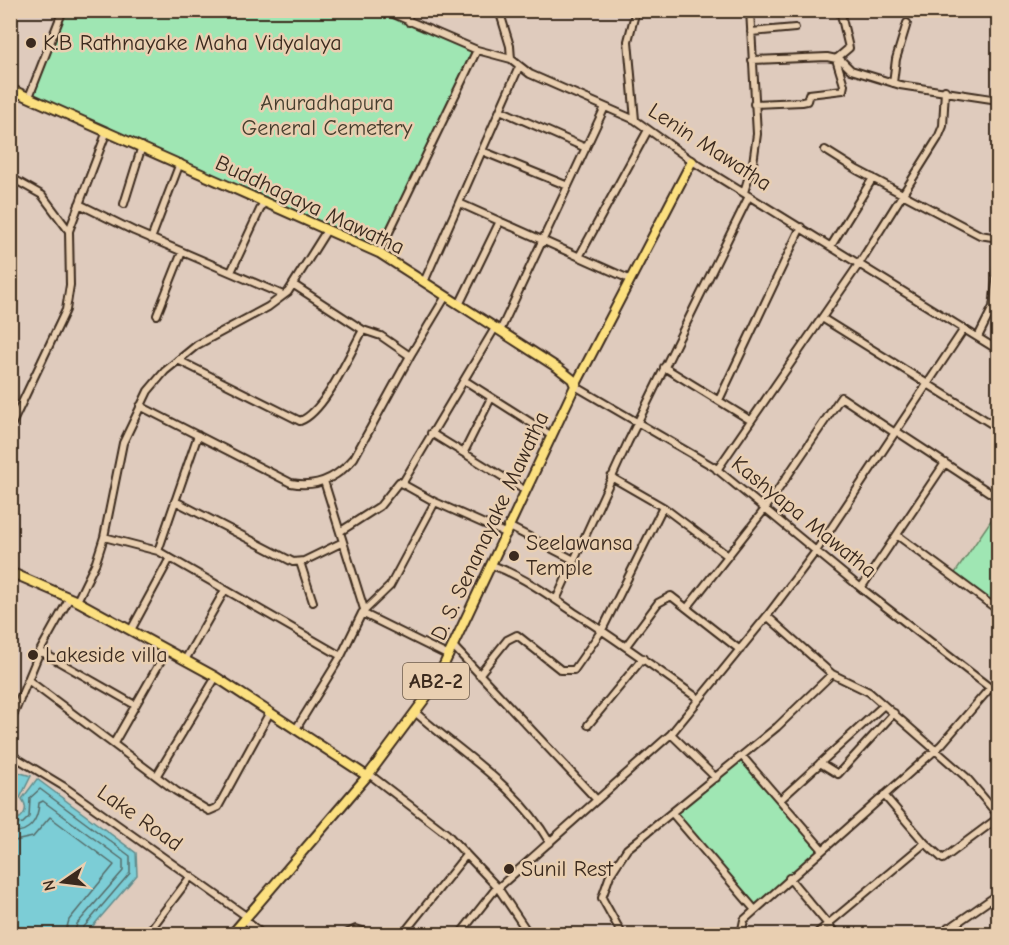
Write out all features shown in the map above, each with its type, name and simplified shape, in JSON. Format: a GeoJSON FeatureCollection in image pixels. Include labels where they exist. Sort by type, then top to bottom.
{"type":"FeatureCollection","features":[{"type":"Feature","properties":{"kind":"main road","name":"Buddhagaya Mawatha"},"geometry":{"type":"LineString","coordinates":[[12,92],[29,97],[180,163],[379,253],[568,375],[575,386]]}},
{"type":"Feature","properties":{"kind":"main road","name":"D. S. Senanayake Mawatha"},"geometry":{"type":"LineString","coordinates":[[232,934],[368,775],[416,713],[454,647],[575,386],[692,161]]}},
{"type":"Feature","properties":{"kind":"main road"},"geometry":{"type":"LineString","coordinates":[[10,572],[73,600],[216,677],[368,775]]}},
{"type":"Feature","properties":{"kind":"street"},"geometry":{"type":"LineString","coordinates":[[29,97],[63,10]]}},
{"type":"Feature","properties":{"kind":"street"},"geometry":{"type":"LineString","coordinates":[[384,10],[477,50],[511,59],[510,46],[499,10]]}},
{"type":"Feature","properties":{"kind":"street"},"geometry":{"type":"LineString","coordinates":[[407,10],[409,22]]}},
{"type":"Feature","properties":{"kind":"street"},"geometry":{"type":"LineString","coordinates":[[635,120],[628,41],[636,10]]}},
{"type":"Feature","properties":{"kind":"street"},"geometry":{"type":"LineString","coordinates":[[556,600],[572,559],[747,194],[757,134],[750,10]]}},
{"type":"Feature","properties":{"kind":"street"},"geometry":{"type":"LineString","coordinates":[[836,59],[849,48],[840,10]]}},
{"type":"Feature","properties":{"kind":"street"},"geometry":{"type":"LineString","coordinates":[[893,83],[896,59],[907,23]]}},
{"type":"Feature","properties":{"kind":"street"},"geometry":{"type":"LineString","coordinates":[[751,32],[795,28]]}},
{"type":"Feature","properties":{"kind":"street"},"geometry":{"type":"LineString","coordinates":[[379,253],[477,50]]}},
{"type":"Feature","properties":{"kind":"street","name":"Lenin Mawatha"},"geometry":{"type":"LineString","coordinates":[[511,59],[519,67],[635,120],[692,161],[999,350]]}},
{"type":"Feature","properties":{"kind":"street"},"geometry":{"type":"LineString","coordinates":[[752,60],[836,59],[841,60],[850,70],[893,83],[999,100]]}},
{"type":"Feature","properties":{"kind":"street"},"geometry":{"type":"LineString","coordinates":[[754,104],[802,102],[807,101],[809,94],[843,90],[844,85],[836,59]]}},
{"type":"Feature","properties":{"kind":"street"},"geometry":{"type":"LineString","coordinates":[[424,282],[519,67]]}},
{"type":"Feature","properties":{"kind":"street"},"geometry":{"type":"LineString","coordinates":[[717,470],[859,264],[943,126],[945,90]]}},
{"type":"Feature","properties":{"kind":"street"},"geometry":{"type":"LineString","coordinates":[[402,484],[464,380],[498,330],[605,107]]}},
{"type":"Feature","properties":{"kind":"street"},"geometry":{"type":"LineString","coordinates":[[500,110],[586,148]]}},
{"type":"Feature","properties":{"kind":"street"},"geometry":{"type":"LineString","coordinates":[[580,255],[648,130]]}},
{"type":"Feature","properties":{"kind":"street"},"geometry":{"type":"LineString","coordinates":[[10,428],[66,310],[70,285],[69,231],[107,131]]}},
{"type":"Feature","properties":{"kind":"street"},"geometry":{"type":"LineString","coordinates":[[124,204],[141,146]]}},
{"type":"Feature","properties":{"kind":"street"},"geometry":{"type":"LineString","coordinates":[[825,150],[980,235],[999,238]]}},
{"type":"Feature","properties":{"kind":"street"},"geometry":{"type":"LineString","coordinates":[[482,151],[568,186]]}},
{"type":"Feature","properties":{"kind":"street"},"geometry":{"type":"LineString","coordinates":[[151,239],[180,163]]}},
{"type":"Feature","properties":{"kind":"street"},"geometry":{"type":"LineString","coordinates":[[10,177],[42,195],[69,231]]}},
{"type":"Feature","properties":{"kind":"street"},"geometry":{"type":"LineString","coordinates":[[831,246],[873,178]]}},
{"type":"Feature","properties":{"kind":"street"},"geometry":{"type":"LineString","coordinates":[[231,272],[264,201]]}},
{"type":"Feature","properties":{"kind":"street"},"geometry":{"type":"LineString","coordinates":[[459,203],[580,255],[629,279]]}},
{"type":"Feature","properties":{"kind":"street"},"geometry":{"type":"LineString","coordinates":[[79,204],[151,239],[283,295]]}},
{"type":"Feature","properties":{"kind":"street"},"geometry":{"type":"LineString","coordinates":[[459,305],[500,221]]}},
{"type":"Feature","properties":{"kind":"street"},"geometry":{"type":"LineString","coordinates":[[719,400],[801,227]]}},
{"type":"Feature","properties":{"kind":"street"},"geometry":{"type":"LineString","coordinates":[[10,723],[40,651],[96,562],[104,537],[123,443],[155,380],[197,345],[260,311],[283,295],[294,285],[327,230]]}},
{"type":"Feature","properties":{"kind":"street"},"geometry":{"type":"LineString","coordinates":[[157,315],[182,252]]}},
{"type":"Feature","properties":{"kind":"street"},"geometry":{"type":"LineString","coordinates":[[978,338],[993,307],[999,266]]}},
{"type":"Feature","properties":{"kind":"street"},"geometry":{"type":"LineString","coordinates":[[294,285],[363,330],[381,336],[410,356]]}},
{"type":"Feature","properties":{"kind":"street"},"geometry":{"type":"LineString","coordinates":[[141,406],[291,483],[308,485],[324,481],[344,469],[354,458],[446,296]]}},
{"type":"Feature","properties":{"kind":"street"},"geometry":{"type":"LineString","coordinates":[[822,318],[999,428]]}},
{"type":"Feature","properties":{"kind":"street"},"geometry":{"type":"LineString","coordinates":[[460,934],[498,887],[671,734],[767,616],[816,551],[964,329]]}},
{"type":"Feature","properties":{"kind":"street"},"geometry":{"type":"LineString","coordinates":[[178,360],[300,421],[307,418],[320,404],[363,330]]}},
{"type":"Feature","properties":{"kind":"street"},"geometry":{"type":"LineString","coordinates":[[664,367],[750,420]]}},
{"type":"Feature","properties":{"kind":"street"},"geometry":{"type":"LineString","coordinates":[[464,380],[552,436]]}},
{"type":"Feature","properties":{"kind":"street","name":"Kashyapa Mawatha"},"geometry":{"type":"LineString","coordinates":[[575,386],[717,470],[861,588],[999,694]]}},
{"type":"Feature","properties":{"kind":"street"},"geometry":{"type":"LineString","coordinates":[[687,608],[765,509],[841,397],[999,498]]}},
{"type":"Feature","properties":{"kind":"street"},"geometry":{"type":"LineString","coordinates":[[464,452],[491,398]]}},
{"type":"Feature","properties":{"kind":"street"},"geometry":{"type":"LineString","coordinates":[[432,433],[526,491]]}},
{"type":"Feature","properties":{"kind":"street"},"geometry":{"type":"LineString","coordinates":[[158,551],[198,435]]}},
{"type":"Feature","properties":{"kind":"street"},"geometry":{"type":"LineString","coordinates":[[861,588],[945,463]]}},
{"type":"Feature","properties":{"kind":"street"},"geometry":{"type":"LineString","coordinates":[[611,477],[663,507],[728,556]]}},
{"type":"Feature","properties":{"kind":"street"},"geometry":{"type":"LineString","coordinates":[[324,481],[341,531],[363,611],[449,656]]}},
{"type":"Feature","properties":{"kind":"street"},"geometry":{"type":"LineString","coordinates":[[341,531],[380,506],[399,482],[435,502],[572,559]]}},
{"type":"Feature","properties":{"kind":"street"},"geometry":{"type":"LineString","coordinates":[[175,501],[285,558],[300,562],[343,542]]}},
{"type":"Feature","properties":{"kind":"street"},"geometry":{"type":"LineString","coordinates":[[296,729],[341,656],[363,611],[390,586],[435,502]]}},
{"type":"Feature","properties":{"kind":"street"},"geometry":{"type":"LineString","coordinates":[[480,675],[507,640],[517,635],[561,670],[568,672],[574,670],[602,630],[663,507]]}},
{"type":"Feature","properties":{"kind":"street"},"geometry":{"type":"LineString","coordinates":[[897,535],[999,610]]}},
{"type":"Feature","properties":{"kind":"street"},"geometry":{"type":"LineString","coordinates":[[104,537],[158,551],[341,656]]}},
{"type":"Feature","properties":{"kind":"street"},"geometry":{"type":"LineString","coordinates":[[131,630],[170,558]]}},
{"type":"Feature","properties":{"kind":"street"},"geometry":{"type":"LineString","coordinates":[[300,562],[313,602]]}},
{"type":"Feature","properties":{"kind":"street"},"geometry":{"type":"LineString","coordinates":[[492,565],[508,571],[556,600],[626,646],[699,699]]}},
{"type":"Feature","properties":{"kind":"street"},"geometry":{"type":"LineString","coordinates":[[185,660],[225,590]]}},
{"type":"Feature","properties":{"kind":"street"},"geometry":{"type":"LineString","coordinates":[[626,646],[658,603],[671,596],[740,650]]}},
{"type":"Feature","properties":{"kind":"street"},"geometry":{"type":"LineString","coordinates":[[767,616],[832,674],[869,692],[894,713],[966,777],[999,816],[943,859],[925,843],[884,795]]}},
{"type":"Feature","properties":{"kind":"street"},"geometry":{"type":"LineString","coordinates":[[454,647],[597,800]]}},
{"type":"Feature","properties":{"kind":"street"},"geometry":{"type":"LineString","coordinates":[[114,743],[167,650]]}},
{"type":"Feature","properties":{"kind":"street"},"geometry":{"type":"LineString","coordinates":[[40,651],[135,705]]}},
{"type":"Feature","properties":{"kind":"street"},"geometry":{"type":"LineString","coordinates":[[588,725],[643,658]]}},
{"type":"Feature","properties":{"kind":"street"},"geometry":{"type":"LineString","coordinates":[[622,934],[602,898],[604,890],[627,849],[742,756],[832,674]]}},
{"type":"Feature","properties":{"kind":"street"},"geometry":{"type":"LineString","coordinates":[[157,776],[216,677]]}},
{"type":"Feature","properties":{"kind":"street"},"geometry":{"type":"LineString","coordinates":[[28,680],[176,791],[209,811],[214,811],[270,712]]}},
{"type":"Feature","properties":{"kind":"street"},"geometry":{"type":"LineString","coordinates":[[741,934],[744,920],[935,750],[990,688]]}},
{"type":"Feature","properties":{"kind":"street"},"geometry":{"type":"LineString","coordinates":[[780,800],[884,705]]}},
{"type":"Feature","properties":{"kind":"street"},"geometry":{"type":"LineString","coordinates":[[416,713],[498,778],[539,825],[550,843]]}},
{"type":"Feature","properties":{"kind":"street"},"geometry":{"type":"LineString","coordinates":[[820,764],[838,774],[894,713]]}},
{"type":"Feature","properties":{"kind":"street"},"geometry":{"type":"LineString","coordinates":[[671,734],[716,778]]}},
{"type":"Feature","properties":{"kind":"street","name":"Lake Road"},"geometry":{"type":"LineString","coordinates":[[10,754],[63,786],[191,876],[245,917],[262,934]]}},
{"type":"Feature","properties":{"kind":"street"},"geometry":{"type":"LineString","coordinates":[[742,756],[822,849]]}},
{"type":"Feature","properties":{"kind":"street"},"geometry":{"type":"LineString","coordinates":[[368,775],[447,834],[498,887],[529,934]]}},
{"type":"Feature","properties":{"kind":"street"},"geometry":{"type":"LineString","coordinates":[[672,813],[755,910]]}},
{"type":"Feature","properties":{"kind":"street"},"geometry":{"type":"LineString","coordinates":[[816,934],[925,843]]}},
{"type":"Feature","properties":{"kind":"street"},"geometry":{"type":"LineString","coordinates":[[403,934],[466,855]]}},
{"type":"Feature","properties":{"kind":"street"},"geometry":{"type":"LineString","coordinates":[[147,934],[191,876]]}},
{"type":"Feature","properties":{"kind":"street"},"geometry":{"type":"LineString","coordinates":[[789,878],[836,934]]}},
{"type":"Feature","properties":{"kind":"street"},"geometry":{"type":"LineString","coordinates":[[941,934],[998,893]]}},
{"type":"Feature","properties":{"kind":"street"},"geometry":{"type":"LineString","coordinates":[[948,927],[954,934]]}},
{"type":"Feature","properties":{"kind":"street"},"geometry":{"type":"LineString","coordinates":[[346,934],[357,929],[366,930],[372,934]]}},
{"type":"Feature","properties":{"kind":"green space","name":"Anuradhapura General Cemetery"},"geometry":{"type":"Polygon","coordinates":[[[63,11],[386,11],[474,46],[379,253],[29,97],[63,11]]]}},
{"type":"Feature","properties":{"kind":"green space"},"geometry":{"type":"Polygon","coordinates":[[[998,510],[998,610],[953,576],[998,510]]]}},
{"type":"Feature","properties":{"kind":"green space"},"geometry":{"type":"Polygon","coordinates":[[[742,756],[822,849],[755,910],[672,813],[742,756]]]}},
{"type":"Feature","properties":{"kind":"water"},"geometry":{"type":"Polygon","coordinates":[[[11,770],[31,776],[20,798],[11,798],[11,770]]]}},
{"type":"Feature","properties":{"kind":"water"},"geometry":{"type":"Polygon","coordinates":[[[37,779],[136,853],[137,875],[86,934],[11,934],[11,818],[20,818],[24,813],[25,807],[22,799],[37,779]]]}},
{"type":"Feature","properties":{"kind":"place","name":"K.B Rathnayake Maha Vidyalaya"},"geometry":{"type":"Point","coordinates":[31,43]}},
{"type":"Feature","properties":{"kind":"place","name":"Seelawansa Temple"},"geometry":{"type":"Point","coordinates":[514,556]}},
{"type":"Feature","properties":{"kind":"place","name":"Lakeside villa"},"geometry":{"type":"Point","coordinates":[33,655]}},
{"type":"Feature","properties":{"kind":"place","name":"Sunil Rest"},"geometry":{"type":"Point","coordinates":[509,869]}}]}
